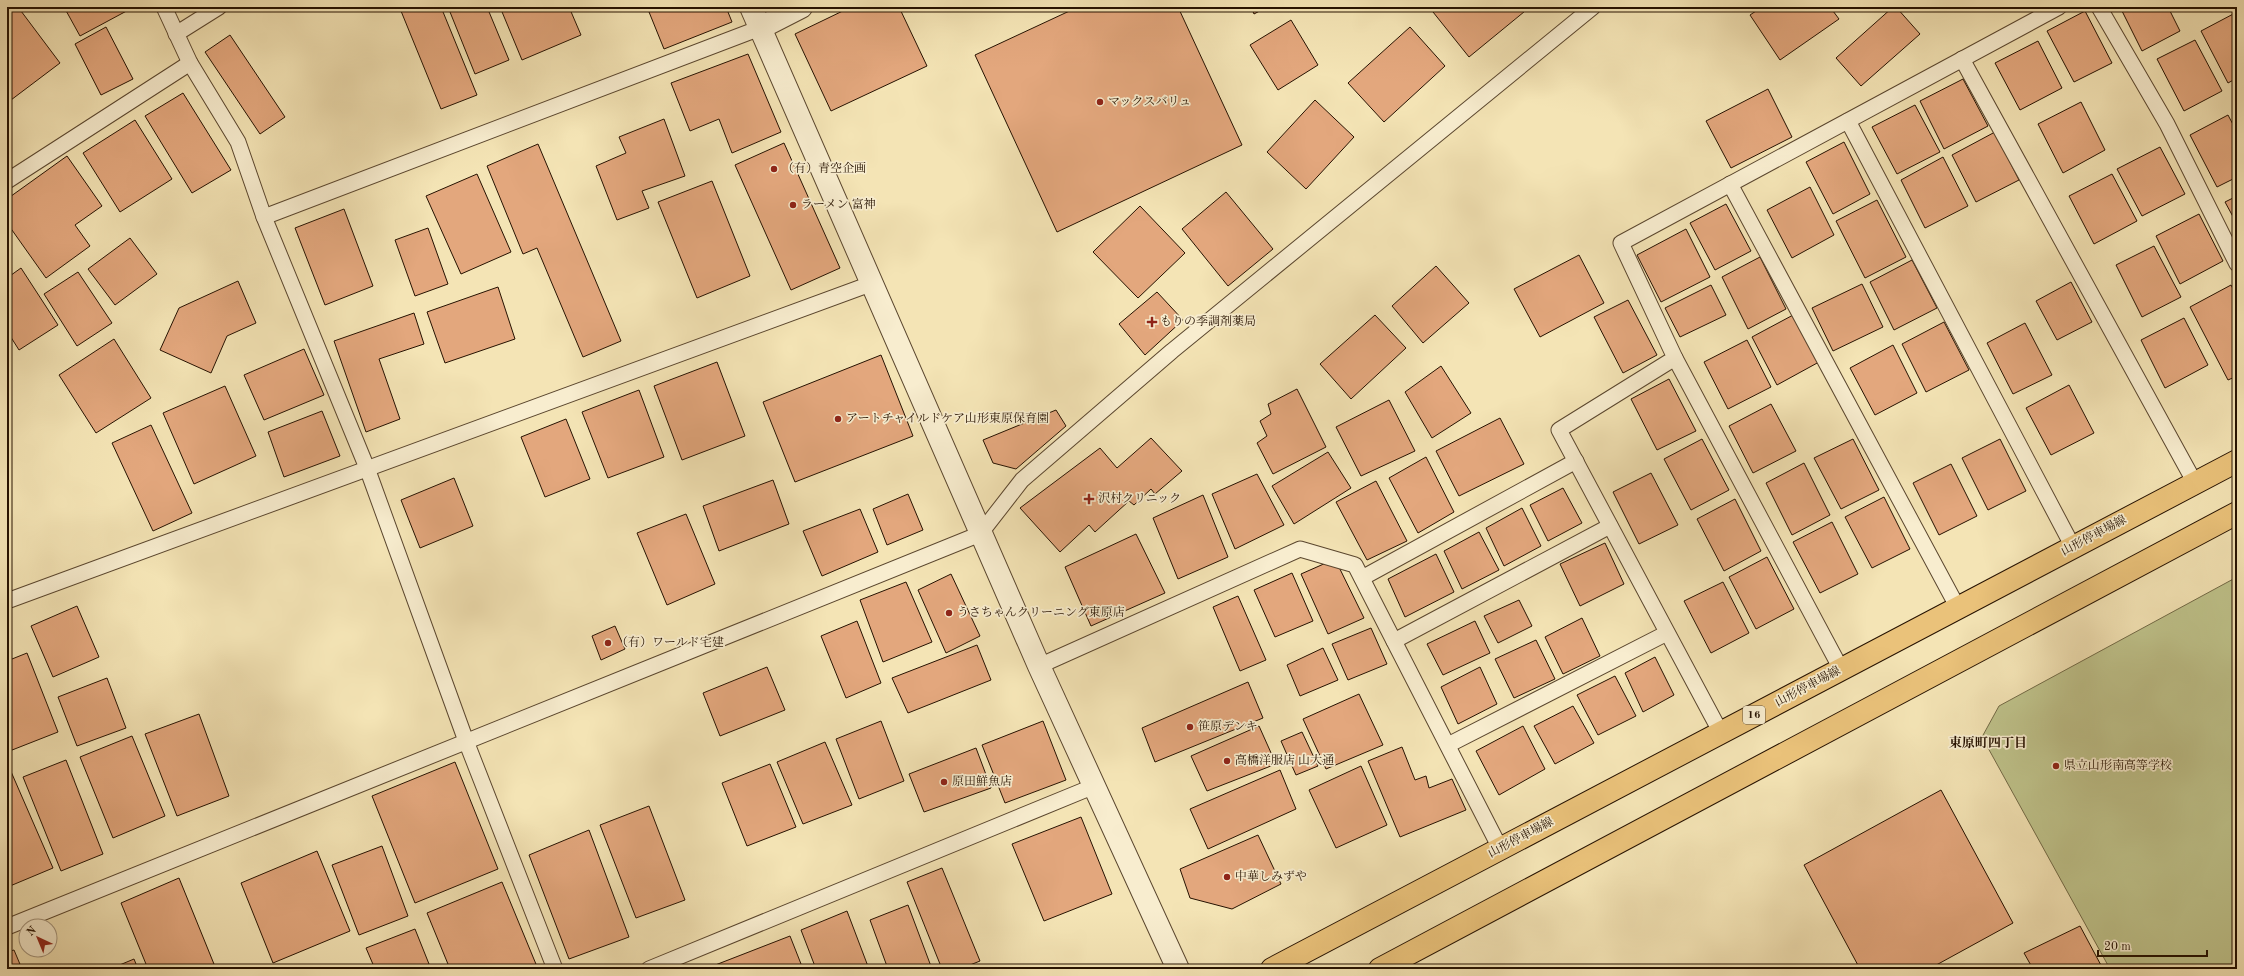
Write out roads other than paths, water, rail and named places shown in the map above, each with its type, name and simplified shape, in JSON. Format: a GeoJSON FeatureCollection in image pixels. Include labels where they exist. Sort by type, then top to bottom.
{"type":"FeatureCollection","features":[{"type":"Feature","properties":{"kind":"main road","name":"山形停車場線"},"geometry":{"type":"LineString","coordinates":[[1272,969],[2237,461]]}},
{"type":"Feature","properties":{"kind":"main road"},"geometry":{"type":"LineString","coordinates":[[1380,969],[2237,512]]}},
{"type":"Feature","properties":{"kind":"street"},"geometry":{"type":"LineString","coordinates":[[750,7],[873,283],[1038,666],[1092,787],[1178,969]]}},
{"type":"Feature","properties":{"kind":"street"},"geometry":{"type":"LineString","coordinates":[[760,28],[801,7]]}},
{"type":"Feature","properties":{"kind":"lane"},"geometry":{"type":"LineString","coordinates":[[164,7],[190,63],[238,142],[264,218],[367,468],[466,741],[555,969]]}},
{"type":"Feature","properties":{"kind":"lane"},"geometry":{"type":"LineString","coordinates":[[176,34],[219,7]]}},
{"type":"Feature","properties":{"kind":"lane"},"geometry":{"type":"LineString","coordinates":[[7,927],[980,534],[1022,480],[1172,351],[1593,7]]}},
{"type":"Feature","properties":{"kind":"lane"},"geometry":{"type":"LineString","coordinates":[[1841,669],[1675,358],[1621,243],[2059,7]]}},
{"type":"Feature","properties":{"kind":"lane"},"geometry":{"type":"LineString","coordinates":[[2099,7],[2167,124],[2237,264]]}},
{"type":"Feature","properties":{"kind":"lane"},"geometry":{"type":"LineString","coordinates":[[264,218],[760,28]]}},
{"type":"Feature","properties":{"kind":"lane"},"geometry":{"type":"LineString","coordinates":[[1962,59],[2196,483]]}},
{"type":"Feature","properties":{"kind":"lane"},"geometry":{"type":"LineString","coordinates":[[7,182],[190,63]]}},
{"type":"Feature","properties":{"kind":"lane"},"geometry":{"type":"LineString","coordinates":[[1848,121],[2073,547]]}},
{"type":"Feature","properties":{"kind":"lane"},"geometry":{"type":"LineString","coordinates":[[1730,184],[1958,608]]}},
{"type":"Feature","properties":{"kind":"lane"},"geometry":{"type":"LineString","coordinates":[[7,601],[873,283]]}},
{"type":"Feature","properties":{"kind":"lane"},"geometry":{"type":"LineString","coordinates":[[1675,358],[1559,430],[1721,733]]}},
{"type":"Feature","properties":{"kind":"lane"},"geometry":{"type":"LineString","coordinates":[[1362,578],[1576,461]]}},
{"type":"Feature","properties":{"kind":"lane"},"geometry":{"type":"LineString","coordinates":[[1394,641],[1610,526]]}},
{"type":"Feature","properties":{"kind":"lane"},"geometry":{"type":"LineString","coordinates":[[1038,666],[1300,549],[1355,565],[1500,848]]}},
{"type":"Feature","properties":{"kind":"lane"},"geometry":{"type":"LineString","coordinates":[[1448,745],[1667,633]]}},
{"type":"Feature","properties":{"kind":"lane"},"geometry":{"type":"LineString","coordinates":[[649,969],[1092,787]]}},
{"type":"Feature","properties":{"kind":"place","name":"マックスバリュ"},"geometry":{"type":"Point","coordinates":[1100,102]}},
{"type":"Feature","properties":{"kind":"place","name":"（有）青空企画"},"geometry":{"type":"Point","coordinates":[774,169]}},
{"type":"Feature","properties":{"kind":"place","name":"ラーメン 富神"},"geometry":{"type":"Point","coordinates":[793,205]}},
{"type":"Feature","properties":{"kind":"place","name":"もりの季調剤薬局"},"geometry":{"type":"Point","coordinates":[1152,322]}},
{"type":"Feature","properties":{"kind":"place","name":"アートチャイルドケア山形東原保育園"},"geometry":{"type":"Point","coordinates":[838,419]}},
{"type":"Feature","properties":{"kind":"place","name":"沢村クリニック"},"geometry":{"type":"Point","coordinates":[1089,499]}},
{"type":"Feature","properties":{"kind":"place","name":"うさちゃんクリーニング東原店"},"geometry":{"type":"Point","coordinates":[949,613]}},
{"type":"Feature","properties":{"kind":"place","name":"（有）ワールド宅建"},"geometry":{"type":"Point","coordinates":[608,643]}},
{"type":"Feature","properties":{"kind":"place","name":"笹原デンキ"},"geometry":{"type":"Point","coordinates":[1190,727]}},
{"type":"Feature","properties":{"kind":"place","name":"高橋洋服店 山大通"},"geometry":{"type":"Point","coordinates":[1227,761]}},
{"type":"Feature","properties":{"kind":"place","name":"県立山形南高等学校"},"geometry":{"type":"Point","coordinates":[2056,766]}},
{"type":"Feature","properties":{"kind":"place","name":"原田鮮魚店"},"geometry":{"type":"Point","coordinates":[944,782]}},
{"type":"Feature","properties":{"kind":"place","name":"中華しみずや"},"geometry":{"type":"Point","coordinates":[1227,877]}},
{"type":"Feature","properties":{"kind":"district","name":"東原町四丁目"},"geometry":{"type":"Point","coordinates":[1988,743]}}]}
